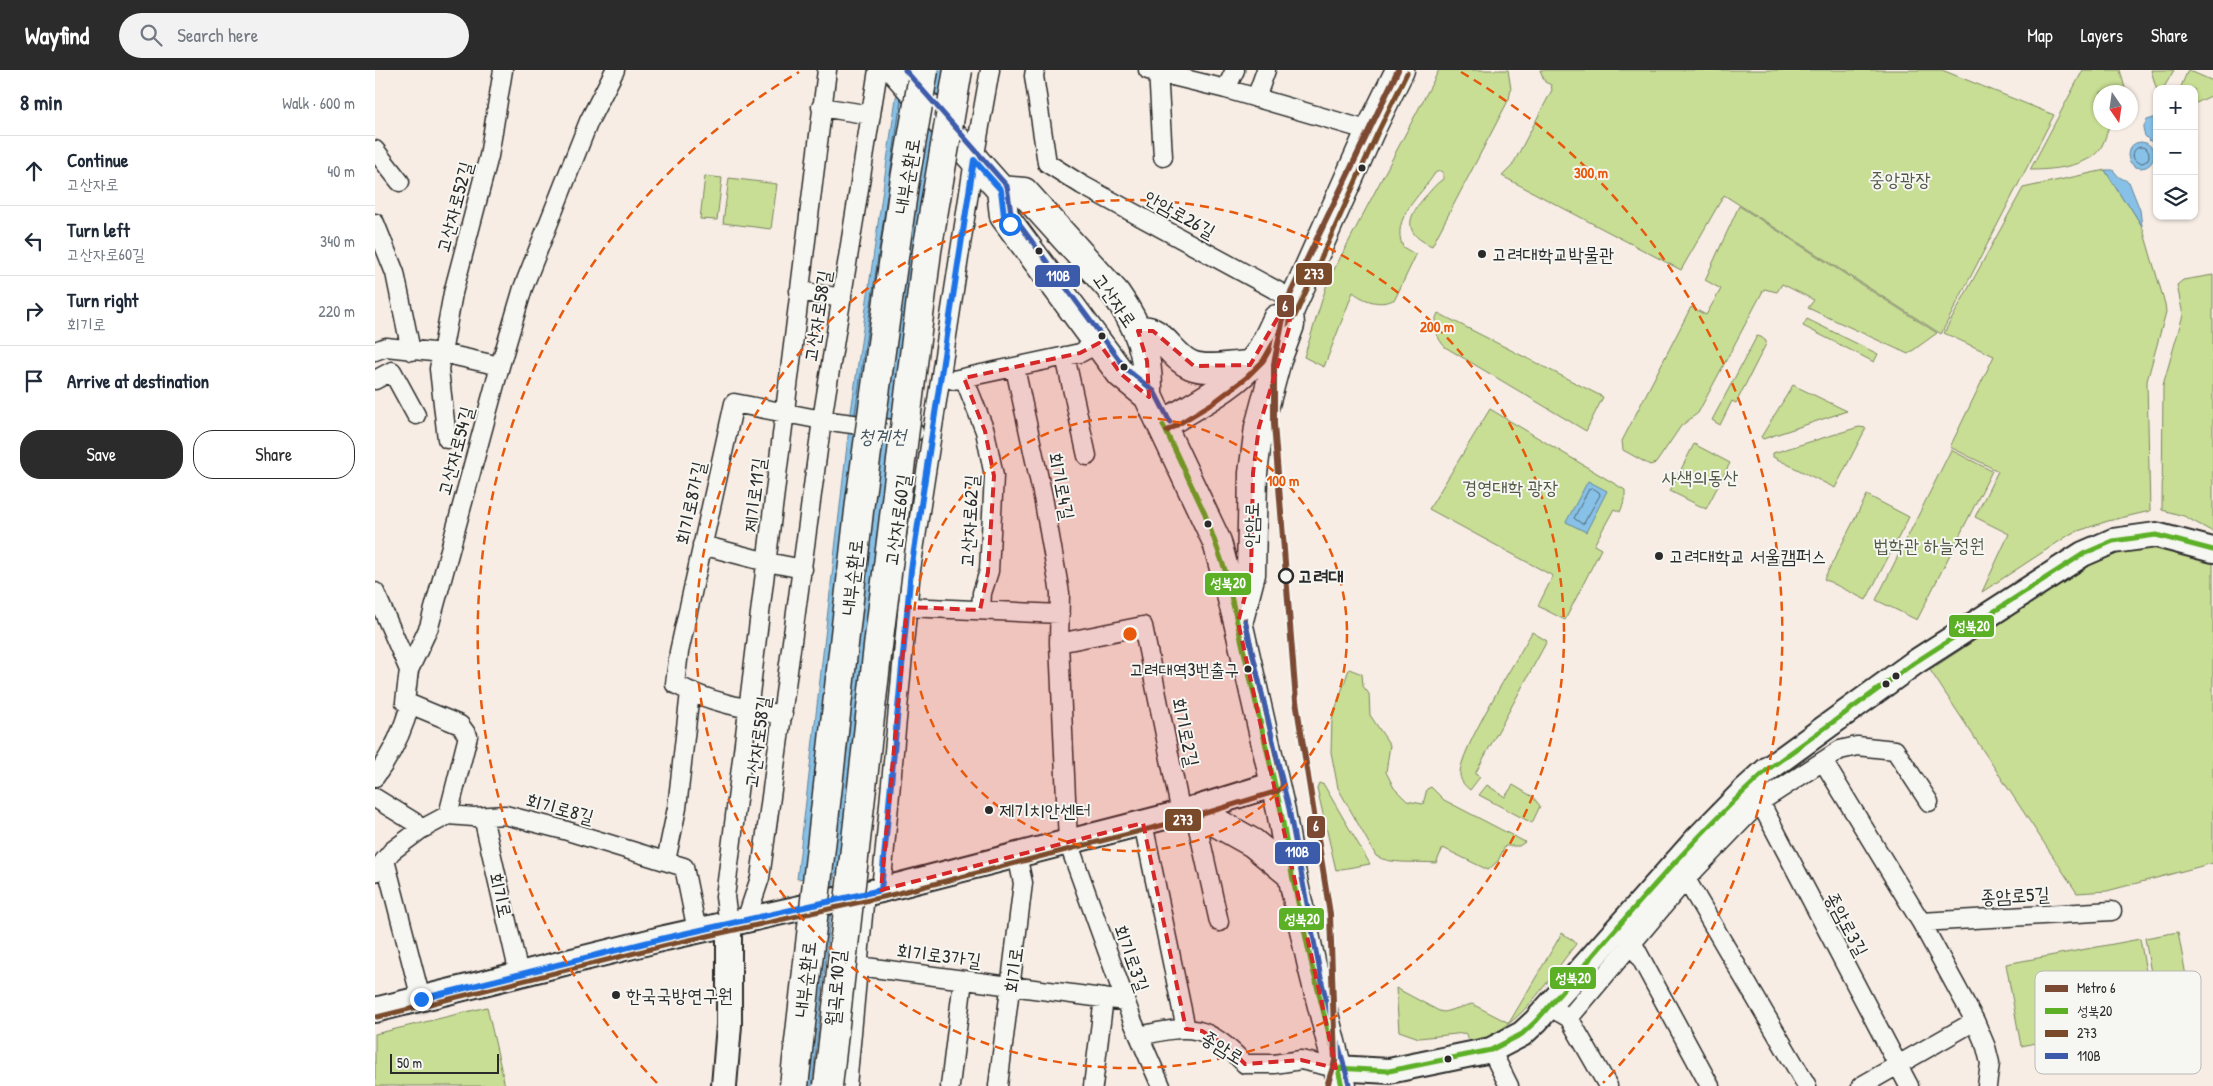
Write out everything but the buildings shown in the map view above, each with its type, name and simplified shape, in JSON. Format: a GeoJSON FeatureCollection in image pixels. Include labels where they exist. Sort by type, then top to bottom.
{"type":"FeatureCollection","features":[{"type":"Feature","properties":{"kind":"main road"},"geometry":{"type":"LineString","coordinates":[[895,70],[1001,190]]}},
{"type":"Feature","properties":{"kind":"main road","name":"내부순환로"},"geometry":{"type":"LineString","coordinates":[[794,1086],[861,502],[905,185],[924,70]]}},
{"type":"Feature","properties":{"kind":"main road","name":"내부순환로"},"geometry":{"type":"LineString","coordinates":[[828,1086],[879,638],[927,252],[957,70]]}},
{"type":"Feature","properties":{"kind":"main road","name":"안암로"},"geometry":{"type":"LineString","coordinates":[[1238,622],[1251,574],[1253,473],[1259,427],[1277,360],[1290,325],[1291,306],[1399,70]]}},
{"type":"Feature","properties":{"kind":"main road","name":"고산자로"},"geometry":{"type":"LineString","coordinates":[[1148,396],[1147,361],[1137,331],[1116,294],[1024,192],[1001,190],[1004,216],[1121,374],[1148,396],[1217,542],[1238,622]]}},
{"type":"Feature","properties":{"kind":"main road","name":"안암로"},"geometry":{"type":"LineString","coordinates":[[1163,425],[1223,387],[1250,364],[1263,347],[1277,319],[1291,306]]}},
{"type":"Feature","properties":{"kind":"main road"},"geometry":{"type":"LineString","coordinates":[[1137,331],[1145,329],[1153,331],[1178,357],[1194,366],[1212,367],[1250,364]]}},
{"type":"Feature","properties":{"kind":"main road"},"geometry":{"type":"LineString","coordinates":[[1238,622],[1339,1077]]}},
{"type":"Feature","properties":{"kind":"main road"},"geometry":{"type":"LineString","coordinates":[[1187,811],[1253,843],[1293,875]]}},
{"type":"Feature","properties":{"kind":"street","name":"고산자로52길"},"geometry":{"type":"LineString","coordinates":[[447,439],[439,369],[453,293],[489,156],[502,70]]}},
{"type":"Feature","properties":{"kind":"street","name":"고산자로54길"},"geometry":{"type":"LineString","coordinates":[[411,704],[405,702],[409,670],[429,628],[523,288],[589,121],[615,70]]}},
{"type":"Feature","properties":{"kind":"street","name":"제기로11길"},"geometry":{"type":"LineString","coordinates":[[737,922],[725,897],[827,70]]}},
{"type":"Feature","properties":{"kind":"street","name":"고산자로58길"},"geometry":{"type":"LineString","coordinates":[[737,922],[760,878],[803,569],[828,421],[842,298],[878,70]]}},
{"type":"Feature","properties":{"kind":"street","name":"고산자로60길"},"geometry":{"type":"LineString","coordinates":[[873,892],[928,434],[939,383],[990,70]]}},
{"type":"Feature","properties":{"kind":"street","name":"안암로26길"},"geometry":{"type":"LineString","coordinates":[[1035,70],[1034,76],[1047,163],[1291,306]]}},
{"type":"Feature","properties":{"kind":"street"},"geometry":{"type":"LineString","coordinates":[[1226,89],[1235,70]]}},
{"type":"Feature","properties":{"kind":"street"},"geometry":{"type":"LineString","coordinates":[[1256,98],[1266,70]]}},
{"type":"Feature","properties":{"kind":"street"},"geometry":{"type":"LineString","coordinates":[[1163,157],[1155,71],[1226,89],[1370,131]]}},
{"type":"Feature","properties":{"kind":"street"},"geometry":{"type":"LineString","coordinates":[[821,107],[871,116]]}},
{"type":"Feature","properties":{"kind":"street"},"geometry":{"type":"LineString","coordinates":[[375,150],[400,182]]}},
{"type":"Feature","properties":{"kind":"street"},"geometry":{"type":"LineString","coordinates":[[375,223],[395,273],[411,351]]}},
{"type":"Feature","properties":{"kind":"street"},"geometry":{"type":"LineString","coordinates":[[799,291],[842,298]]}},
{"type":"Feature","properties":{"kind":"street"},"geometry":{"type":"LineString","coordinates":[[939,383],[1080,353],[1099,343]]}},
{"type":"Feature","properties":{"kind":"street"},"geometry":{"type":"LineString","coordinates":[[375,351],[387,347],[442,353],[500,366]]}},
{"type":"Feature","properties":{"kind":"street"},"geometry":{"type":"LineString","coordinates":[[1065,356],[1087,456]]}},
{"type":"Feature","properties":{"kind":"street","name":"회기로4길"},"geometry":{"type":"LineString","coordinates":[[1015,368],[1043,497],[1060,593],[1059,643],[1069,842]]}},
{"type":"Feature","properties":{"kind":"street"},"geometry":{"type":"LineString","coordinates":[[375,380],[392,371],[416,415]]}},
{"type":"Feature","properties":{"kind":"street","name":"고산자로62길"},"geometry":{"type":"LineString","coordinates":[[964,378],[985,431],[994,476],[989,571],[982,593],[981,610]]}},
{"type":"Feature","properties":{"kind":"street","name":"회기로8가길"},"geometry":{"type":"LineString","coordinates":[[690,692],[675,684],[679,652],[734,403],[828,421],[928,434]]}},
{"type":"Feature","properties":{"kind":"street"},"geometry":{"type":"LineString","coordinates":[[1339,1077],[1389,1071],[1491,1050],[1521,1034],[1697,840],[1767,770],[1914,663],[2067,564],[2101,546],[2128,538],[2156,536],[2213,550]]}},
{"type":"Feature","properties":{"kind":"street"},"geometry":{"type":"LineString","coordinates":[[702,546],[803,569]]}},
{"type":"Feature","properties":{"kind":"street"},"geometry":{"type":"LineString","coordinates":[[375,592],[409,670]]}},
{"type":"Feature","properties":{"kind":"street"},"geometry":{"type":"LineString","coordinates":[[907,607],[1060,614]]}},
{"type":"Feature","properties":{"kind":"street","name":"회기로2길"},"geometry":{"type":"LineString","coordinates":[[1059,643],[1143,626],[1187,811]]}},
{"type":"Feature","properties":{"kind":"street"},"geometry":{"type":"LineString","coordinates":[[666,861],[677,808],[690,692],[749,710],[783,715]]}},
{"type":"Feature","properties":{"kind":"street"},"geometry":{"type":"LineString","coordinates":[[375,777],[391,754],[404,727],[411,704],[459,725],[468,736],[448,815],[419,830],[392,851],[380,866],[421,999]]}},
{"type":"Feature","properties":{"kind":"street"},"geometry":{"type":"LineString","coordinates":[[1569,1018],[1686,879],[1760,802],[1823,761],[1849,747],[1895,750],[1929,802]]}},
{"type":"Feature","properties":{"kind":"street"},"geometry":{"type":"LineString","coordinates":[[1823,761],[1921,922],[1975,1021],[1986,1047],[1990,1063],[1987,1086]]}},
{"type":"Feature","properties":{"kind":"street"},"geometry":{"type":"LineString","coordinates":[[375,1010],[697,931],[873,892],[1143,823],[1275,784]]}},
{"type":"Feature","properties":{"kind":"street"},"geometry":{"type":"LineString","coordinates":[[375,798],[414,822],[419,830]]}},
{"type":"Feature","properties":{"kind":"street","name":"종암로3길"},"geometry":{"type":"LineString","coordinates":[[1760,802],[1909,1086]]}},
{"type":"Feature","properties":{"kind":"street"},"geometry":{"type":"LineString","coordinates":[[1187,811],[1219,922]]}},
{"type":"Feature","properties":{"kind":"street","name":"회기로8길"},"geometry":{"type":"LineString","coordinates":[[448,815],[483,817],[505,815],[564,830],[684,867],[697,931]]}},
{"type":"Feature","properties":{"kind":"street","name":"회기로"},"geometry":{"type":"LineString","coordinates":[[483,817],[519,974]]}},
{"type":"Feature","properties":{"kind":"street"},"geometry":{"type":"LineString","coordinates":[[1143,823],[1186,1029]]}},
{"type":"Feature","properties":{"kind":"street","name":"회기로3길"},"geometry":{"type":"LineString","coordinates":[[1069,842],[1125,1001],[1161,1086]]}},
{"type":"Feature","properties":{"kind":"street","name":"회기로"},"geometry":{"type":"LineString","coordinates":[[998,1086],[1023,883],[1017,855]]}},
{"type":"Feature","properties":{"kind":"street"},"geometry":{"type":"LineString","coordinates":[[1686,879],[1807,1086]]}},
{"type":"Feature","properties":{"kind":"street","name":"월곡로10길"},"geometry":{"type":"LineString","coordinates":[[847,1086],[858,966],[873,892]]}},
{"type":"Feature","properties":{"kind":"street","name":"종암로5길"},"geometry":{"type":"LineString","coordinates":[[1921,922],[2112,911]]}},
{"type":"Feature","properties":{"kind":"street"},"geometry":{"type":"LineString","coordinates":[[724,1086],[737,922]]}},
{"type":"Feature","properties":{"kind":"street"},"geometry":{"type":"LineString","coordinates":[[1632,942],[1710,1086]]}},
{"type":"Feature","properties":{"kind":"street","name":"회기로3가길"},"geometry":{"type":"LineString","coordinates":[[858,966],[1125,1001]]}},
{"type":"Feature","properties":{"kind":"street"},"geometry":{"type":"LineString","coordinates":[[950,1086],[963,980]]}},
{"type":"Feature","properties":{"kind":"street"},"geometry":{"type":"LineString","coordinates":[[1093,1086],[1104,998]]}},
{"type":"Feature","properties":{"kind":"street"},"geometry":{"type":"LineString","coordinates":[[1548,1006],[1569,1018],[1608,1086]]}},
{"type":"Feature","properties":{"kind":"street"},"geometry":{"type":"LineString","coordinates":[[1861,1086],[1975,1021]]}},
{"type":"Feature","properties":{"kind":"street","name":"종암로"},"geometry":{"type":"LineString","coordinates":[[1139,1036],[1175,1028],[1202,1031],[1227,1046],[1245,1064],[1274,1064],[1301,1060],[1339,1077]]}},
{"type":"Feature","properties":{"kind":"street"},"geometry":{"type":"LineString","coordinates":[[1491,1050],[1509,1086]]}},
{"type":"Feature","properties":{"kind":"highlighted area"},"geometry":{"type":"Polygon","coordinates":[[[1289,312],[1290,325],[1259,427],[1253,473],[1251,574],[1238,622],[1336,1068],[1301,1060],[1245,1064],[1227,1046],[1202,1031],[1186,1029],[1143,823],[881,890],[907,607],[980,610],[988,572],[994,476],[985,431],[964,378],[1080,353],[1099,343],[1121,374],[1149,397],[1147,361],[1138,331],[1153,331],[1194,366],[1250,365],[1277,319],[1289,312]]]}},
{"type":"Feature","properties":{"kind":"green space"},"geometry":{"type":"Polygon","coordinates":[[[1439,70],[1508,70],[1511,89],[1509,99],[1432,246],[1416,236],[1412,231],[1411,219],[1424,198],[1443,179],[1443,172],[1435,173],[1409,208],[1401,226],[1400,236],[1403,247],[1416,255],[1395,299],[1378,303],[1362,298],[1353,292],[1324,367],[1304,357],[1328,281],[1439,70]]]}},
{"type":"Feature","properties":{"kind":"green space","name":"중앙광장"},"geometry":{"type":"Polygon","coordinates":[[[1540,70],[1942,70],[2054,115],[1941,334],[1724,195],[1681,270],[1502,176],[1512,166],[1552,90],[1551,85],[1545,82],[1540,70]]]}},
{"type":"Feature","properties":{"kind":"green space"},"geometry":{"type":"Polygon","coordinates":[[[2083,70],[2120,70],[2124,85],[2093,85],[2093,130],[2108,130],[2100,149],[2087,160],[2078,164],[2030,170],[2083,70]]]}},
{"type":"Feature","properties":{"kind":"green space"},"geometry":{"type":"Polygon","coordinates":[[[2151,70],[2174,70],[2165,85],[2155,85],[2151,70]]]}},
{"type":"Feature","properties":{"kind":"green space"},"geometry":{"type":"Polygon","coordinates":[[[2188,70],[2213,81],[2213,95],[2198,102],[2198,85],[2182,85],[2188,70]]]}},
{"type":"Feature","properties":{"kind":"green space"},"geometry":{"type":"Polygon","coordinates":[[[2105,170],[2142,226],[2165,304],[2166,312],[2147,381],[2150,511],[2108,521],[2072,533],[1982,592],[2009,534],[1975,517],[1998,471],[1950,447],[1994,356],[1944,333],[2023,188],[2105,170]]]}},
{"type":"Feature","properties":{"kind":"green space"},"geometry":{"type":"Polygon","coordinates":[[[705,176],[722,178],[717,220],[700,219],[705,176]]]}},
{"type":"Feature","properties":{"kind":"green space"},"geometry":{"type":"Polygon","coordinates":[[[729,178],[777,184],[771,229],[723,223],[729,178]]]}},
{"type":"Feature","properties":{"kind":"green space"},"geometry":{"type":"Polygon","coordinates":[[[1739,206],[1937,333],[1908,354],[1808,308],[1814,300],[1782,284],[1777,292],[1764,289],[1698,413],[1681,426],[1656,463],[1650,465],[1623,450],[1622,441],[1691,307],[1706,315],[1721,289],[1705,280],[1739,206]]]}},
{"type":"Feature","properties":{"kind":"green space"},"geometry":{"type":"Polygon","coordinates":[[[2213,275],[2213,532],[2184,516],[2162,510],[2163,385],[2183,315],[2177,285],[2183,280],[2213,275]]]}},
{"type":"Feature","properties":{"kind":"green space"},"geometry":{"type":"Polygon","coordinates":[[[1438,313],[1603,397],[1586,431],[1445,347],[1436,331],[1435,322],[1438,313]]]}},
{"type":"Feature","properties":{"kind":"green space"},"geometry":{"type":"Polygon","coordinates":[[[1807,319],[1878,354],[1874,362],[1803,326],[1807,319]]]}},
{"type":"Feature","properties":{"kind":"green space"},"geometry":{"type":"Polygon","coordinates":[[[1757,336],[1766,341],[1766,344],[1736,403],[1732,401],[1720,425],[1712,420],[1757,336]]]}},
{"type":"Feature","properties":{"kind":"green space"},"geometry":{"type":"Polygon","coordinates":[[[1793,385],[1847,411],[1763,439],[1761,437],[1793,385]]]}},
{"type":"Feature","properties":{"kind":"green space","name":"경영대학 광장"},"geometry":{"type":"Polygon","coordinates":[[[1490,409],[1625,490],[1625,500],[1620,512],[1614,509],[1594,545],[1601,549],[1565,620],[1538,606],[1553,576],[1429,509],[1490,409]]]}},
{"type":"Feature","properties":{"kind":"green space"},"geometry":{"type":"Polygon","coordinates":[[[1859,427],[1866,428],[1835,488],[1773,457],[1773,453],[1859,427]]]}},
{"type":"Feature","properties":{"kind":"green space","name":"사색의동산"},"geometry":{"type":"Polygon","coordinates":[[[1694,444],[1730,463],[1706,509],[1670,491],[1694,444]]]}},
{"type":"Feature","properties":{"kind":"green space","name":"법학관 하늘정원"},"geometry":{"type":"Polygon","coordinates":[[[1951,450],[1992,471],[1917,620],[1876,600],[1951,450]]]}},
{"type":"Feature","properties":{"kind":"green space"},"geometry":{"type":"Polygon","coordinates":[[[1867,495],[1909,517],[1866,600],[1824,579],[1867,495]]]}},
{"type":"Feature","properties":{"kind":"green space"},"geometry":{"type":"Polygon","coordinates":[[[2143,546],[2161,548],[2213,561],[2213,863],[2107,891],[2077,893],[1930,670],[2078,572],[2107,555],[2143,546]]]}},
{"type":"Feature","properties":{"kind":"green space"},"geometry":{"type":"Polygon","coordinates":[[[1532,632],[1547,641],[1475,774],[1480,777],[1470,790],[1463,784],[1460,775],[1468,747],[1532,632]]]}},
{"type":"Feature","properties":{"kind":"green space"},"geometry":{"type":"Polygon","coordinates":[[[1349,669],[1362,674],[1363,686],[1369,694],[1370,715],[1390,745],[1386,772],[1394,788],[1407,801],[1423,804],[1427,789],[1431,787],[1444,800],[1525,842],[1519,846],[1505,846],[1498,861],[1488,870],[1443,848],[1436,863],[1396,862],[1376,856],[1338,788],[1331,752],[1332,719],[1349,669]]]}},
{"type":"Feature","properties":{"kind":"green space"},"geometry":{"type":"Polygon","coordinates":[[[1319,783],[1324,785],[1370,864],[1336,870],[1317,788],[1319,783]]]}},
{"type":"Feature","properties":{"kind":"green space"},"geometry":{"type":"Polygon","coordinates":[[[1487,785],[1505,797],[1513,785],[1533,797],[1540,806],[1532,823],[1479,795],[1487,785]]]}},
{"type":"Feature","properties":{"kind":"green space"},"geometry":{"type":"Polygon","coordinates":[[[2178,932],[2185,971],[2151,971],[2145,938],[2178,932]]]}},
{"type":"Feature","properties":{"kind":"green space"},"geometry":{"type":"Polygon","coordinates":[[[1562,933],[1576,944],[1531,1003],[1504,1028],[1471,1042],[1465,1033],[1419,1038],[1399,1031],[1396,988],[1439,1011],[1444,1012],[1472,1004],[1509,1023],[1562,933]]]}},
{"type":"Feature","properties":{"kind":"green space"},"geometry":{"type":"Polygon","coordinates":[[[2140,939],[2146,971],[2035,971],[2035,1043],[2021,1046],[2006,964],[2140,939]]]}},
{"type":"Feature","properties":{"kind":"green space"},"geometry":{"type":"Polygon","coordinates":[[[487,1007],[505,1086],[375,1086],[375,1034],[487,1007]]]}},
{"type":"Feature","properties":{"kind":"water","name":"청계천"},"geometry":{"type":"Polygon","coordinates":[[[900,70],[969,70],[942,220],[866,869],[835,873],[812,1086],[796,1086],[820,876],[797,879],[850,419],[900,70]]]}},
{"type":"Feature","properties":{"kind":"water"},"geometry":{"type":"Polygon","coordinates":[[[2153,118],[2153,141],[2145,136],[2143,128],[2147,120],[2153,118]]]}},
{"type":"Feature","properties":{"kind":"water"},"geometry":{"type":"Polygon","coordinates":[[[2141,142],[2150,146],[2153,150],[2153,160],[2150,164],[2141,168],[2132,164],[2128,155],[2132,146],[2141,142]]]}},
{"type":"Feature","properties":{"kind":"water"},"geometry":{"type":"Polygon","coordinates":[[[2105,170],[2113,170],[2119,177],[2129,182],[2140,210],[2142,226],[2127,202],[2124,201],[2105,170]]]}},
{"type":"Feature","properties":{"kind":"water"},"geometry":{"type":"Polygon","coordinates":[[[1588,481],[1607,491],[1586,532],[1566,522],[1588,481]]]}},
{"type":"Feature","properties":{"kind":"metro line","name":"6"},"geometry":{"type":"LineString","coordinates":[[1327,1086],[1335,1061],[1330,914],[1296,701],[1274,424],[1274,364],[1286,303],[1398,70]]}},
{"type":"Feature","properties":{"kind":"transit line","name":"110B"},"geometry":{"type":"LineString","coordinates":[[905,70],[1007,186],[1011,213],[1126,369],[1154,391],[1170,422]]}},
{"type":"Feature","properties":{"kind":"transit line","name":"273"},"geometry":{"type":"LineString","coordinates":[[1167,431],[1213,403],[1246,378],[1263,361],[1282,328],[1295,316],[1377,134],[1407,73]]}},
{"type":"Feature","properties":{"kind":"transit line","name":"성북20"},"geometry":{"type":"LineString","coordinates":[[1163,425],[1205,514],[1225,570],[1281,811],[1292,875],[1312,966],[1342,1086]]}},
{"type":"Feature","properties":{"kind":"transit line","name":"성북20"},"geometry":{"type":"LineString","coordinates":[[1336,1068],[1389,1071],[1491,1050],[1522,1034],[1536,1021],[1677,860],[1736,799],[1767,770],[1914,663],[2083,554],[2113,541],[2156,535],[2213,550]]}},
{"type":"Feature","properties":{"kind":"transit line","name":"273"},"geometry":{"type":"LineString","coordinates":[[377,1017],[667,945],[883,897],[1183,820],[1278,791],[1282,787],[1282,782],[1245,620]]}},
{"type":"Feature","properties":{"kind":"transit line","name":"110B"},"geometry":{"type":"LineString","coordinates":[[1245,621],[1289,809],[1322,983],[1349,1084]]}},
{"type":"Feature","properties":{"kind":"place","name":"고려대학교박물관"},"geometry":{"type":"Point","coordinates":[1482,254]}},
{"type":"Feature","properties":{"kind":"place","name":"고려대학교 서울캠퍼스"},"geometry":{"type":"Point","coordinates":[1659,556]}},
{"type":"Feature","properties":{"kind":"place","name":"고려대"},"geometry":{"type":"Point","coordinates":[1286,576]}},
{"type":"Feature","properties":{"kind":"place","name":"고려대역3번출구"},"geometry":{"type":"Point","coordinates":[1248,669]}},
{"type":"Feature","properties":{"kind":"place","name":"제기치안센터"},"geometry":{"type":"Point","coordinates":[989,810]}},
{"type":"Feature","properties":{"kind":"place","name":"한국국방연구원"},"geometry":{"type":"Point","coordinates":[616,995]}},
{"type":"Feature","properties":{"kind":"route"},"geometry":{"type":"LineString","coordinates":[[421,999],[665,938],[881,890],[911,570],[974,160],[1001,190],[1004,216],[1010,224]]}}]}
